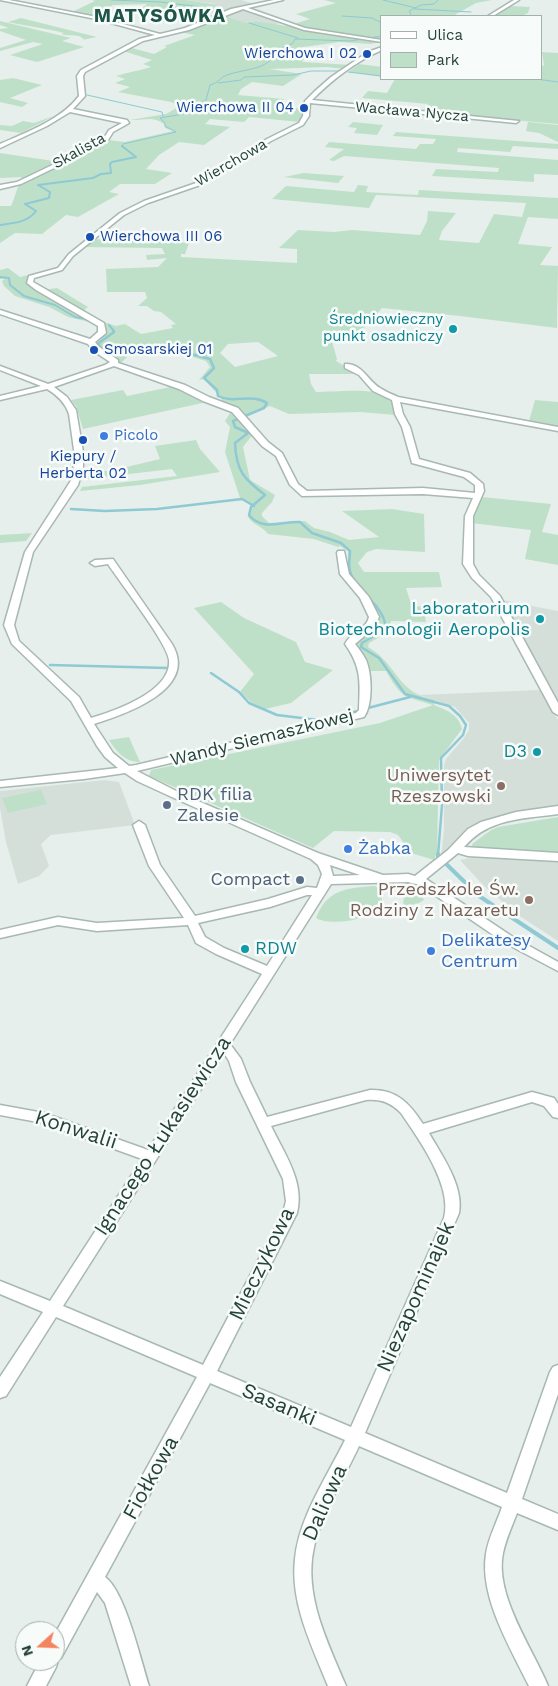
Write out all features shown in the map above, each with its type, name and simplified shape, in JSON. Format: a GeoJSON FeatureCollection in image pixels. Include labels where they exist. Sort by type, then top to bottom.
{"type":"FeatureCollection","features":[{"type":"Feature","properties":{"kind":"street"},"geometry":{"type":"LineString","coordinates":[[2,0],[97,18],[160,35]]}},
{"type":"Feature","properties":{"kind":"street"},"geometry":{"type":"LineString","coordinates":[[0,146],[68,110],[81,99],[80,76],[83,71],[134,43],[187,29],[225,13],[281,0]]}},
{"type":"Feature","properties":{"kind":"street"},"geometry":{"type":"LineString","coordinates":[[492,15],[517,0]]}},
{"type":"Feature","properties":{"kind":"street"},"geometry":{"type":"LineString","coordinates":[[248,1],[259,5]]}},
{"type":"Feature","properties":{"kind":"street"},"geometry":{"type":"LineString","coordinates":[[243,8],[304,30],[380,41]]}},
{"type":"Feature","properties":{"kind":"street","name":"Wierchowa"},"geometry":{"type":"LineString","coordinates":[[91,342],[102,332],[101,325],[34,286],[29,280],[37,274],[60,269],[71,255],[122,214],[146,202],[201,183],[269,140],[301,124],[306,116],[308,101],[333,78],[370,53],[380,49]]}},
{"type":"Feature","properties":{"kind":"street","name":"Wacława Nycza"},"geometry":{"type":"LineString","coordinates":[[308,101],[516,120]]}},
{"type":"Feature","properties":{"kind":"street","name":"Skalista"},"geometry":{"type":"LineString","coordinates":[[0,187],[20,183],[74,157],[106,139],[112,131],[127,122],[68,110]]}},
{"type":"Feature","properties":{"kind":"street"},"geometry":{"type":"LineString","coordinates":[[0,312],[91,342],[92,345],[113,360],[114,364]]}},
{"type":"Feature","properties":{"kind":"street"},"geometry":{"type":"LineString","coordinates":[[0,398],[46,386],[114,364],[182,387],[206,399],[232,408],[265,444],[279,455],[294,485],[305,494],[373,491],[436,492],[478,496]]}},
{"type":"Feature","properties":{"kind":"street"},"geometry":{"type":"LineString","coordinates":[[348,366],[362,373],[376,389],[396,399],[550,426],[558,430]]}},
{"type":"Feature","properties":{"kind":"street"},"geometry":{"type":"LineString","coordinates":[[0,368],[46,386],[58,394],[72,410],[80,470],[74,484],[29,552],[9,625],[5,630],[19,646],[75,699],[109,756],[126,769],[178,796],[314,856],[383,878]]}},
{"type":"Feature","properties":{"kind":"street"},"geometry":{"type":"LineString","coordinates":[[396,399],[399,414],[406,427],[414,460],[424,465],[470,477],[480,486],[478,496],[469,516],[468,564],[472,573],[495,596],[558,712]]}},
{"type":"Feature","properties":{"kind":"street","name":"Wandy Siemaszkowej"},"geometry":{"type":"LineString","coordinates":[[126,769],[346,720],[362,713],[364,668],[358,654],[350,644],[353,638],[372,626],[374,617],[364,597],[345,574],[341,553]]}},
{"type":"Feature","properties":{"kind":"street"},"geometry":{"type":"LineString","coordinates":[[89,722],[112,716],[141,702],[162,685],[172,672],[174,663],[171,650],[110,561],[95,563]]}},
{"type":"Feature","properties":{"kind":"street"},"geometry":{"type":"LineString","coordinates":[[0,784],[84,776],[126,769]]}},
{"type":"Feature","properties":{"kind":"street"},"geometry":{"type":"LineString","coordinates":[[418,880],[452,852],[474,830],[492,822],[558,810]]}},
{"type":"Feature","properties":{"kind":"street"},"geometry":{"type":"LineString","coordinates":[[139,825],[155,866],[184,907],[200,940],[206,945],[268,972]]}},
{"type":"Feature","properties":{"kind":"street"},"geometry":{"type":"LineString","coordinates":[[452,852],[558,857]]}},
{"type":"Feature","properties":{"kind":"street"},"geometry":{"type":"LineString","coordinates":[[314,856],[326,869],[323,886]]}},
{"type":"Feature","properties":{"kind":"street"},"geometry":{"type":"LineString","coordinates":[[0,934],[58,921],[110,927],[191,922],[323,886],[383,878],[408,878],[430,885],[509,940],[558,967]]}},
{"type":"Feature","properties":{"kind":"street","name":"Ignacego Łukasiewicza"},"geometry":{"type":"LineString","coordinates":[[0,1391],[323,886]]}},
{"type":"Feature","properties":{"kind":"street","name":"Mieczykowa"},"geometry":{"type":"LineString","coordinates":[[207,1375],[290,1213],[293,1201],[290,1179],[235,1059],[227,1048],[222,1045]]}},
{"type":"Feature","properties":{"kind":"street"},"geometry":{"type":"LineString","coordinates":[[263,1123],[366,1095],[377,1094],[399,1102],[419,1131],[532,1097],[549,1102],[558,1113]]}},
{"type":"Feature","properties":{"kind":"street","name":"Konwalii"},"geometry":{"type":"LineString","coordinates":[[0,1110],[44,1118],[150,1156]]}},
{"type":"Feature","properties":{"kind":"street","name":"Niezapominajek"},"geometry":{"type":"LineString","coordinates":[[354,1437],[454,1208],[450,1186],[419,1131]]}},
{"type":"Feature","properties":{"kind":"street","name":"Sasanki"},"geometry":{"type":"LineString","coordinates":[[0,1287],[558,1522]]}},
{"type":"Feature","properties":{"kind":"street"},"geometry":{"type":"LineString","coordinates":[[539,1686],[505,1617],[494,1584],[494,1554],[558,1372]]}},
{"type":"Feature","properties":{"kind":"street","name":"Fiołkowa"},"geometry":{"type":"LineString","coordinates":[[65,1634],[207,1375]]}},
{"type":"Feature","properties":{"kind":"street","name":"Daliowa"},"geometry":{"type":"LineString","coordinates":[[338,1686],[312,1623],[306,1601],[303,1558],[308,1537],[354,1437]]}},
{"type":"Feature","properties":{"kind":"street"},"geometry":{"type":"LineString","coordinates":[[94,1580],[104,1587],[112,1599],[140,1686]]}},
{"type":"Feature","properties":{"kind":"street"},"geometry":{"type":"LineString","coordinates":[[36,1686],[44,1671]]}},
{"type":"Feature","properties":{"kind":"shaded area"},"geometry":{"type":"Polygon","coordinates":[[[186,0],[241,0],[255,4],[216,14],[200,11],[216,4],[186,0]]]}},
{"type":"Feature","properties":{"kind":"shaded area"},"geometry":{"type":"Polygon","coordinates":[[[243,10],[263,15],[279,24],[274,25],[255,21],[247,23],[222,15],[243,10]]]}},
{"type":"Feature","properties":{"kind":"shaded area"},"geometry":{"type":"Polygon","coordinates":[[[502,600],[558,611],[558,702],[508,611],[502,600]]]}},
{"type":"Feature","properties":{"kind":"shaded area","name":"Uniwersytet Rzeszowski"},"geometry":{"type":"Polygon","coordinates":[[[540,690],[558,720],[558,807],[495,817],[484,821],[463,834],[441,857],[444,830],[444,765],[446,759],[469,730],[469,723],[455,707],[419,695],[540,690]]]}},
{"type":"Feature","properties":{"kind":"shaded area"},"geometry":{"type":"Polygon","coordinates":[[[105,780],[119,782],[135,825],[51,835],[41,844],[49,866],[39,876],[18,884],[6,842],[0,808],[0,791],[105,780]]]}},
{"type":"Feature","properties":{"kind":"shaded area","name":"Przedszkole Św. Rodziny z Nazaretu"},"geometry":{"type":"Polygon","coordinates":[[[475,857],[558,862],[558,941],[518,915],[484,886],[460,860],[475,857]]]}},
{"type":"Feature","properties":{"kind":"green space"},"geometry":{"type":"Polygon","coordinates":[[[92,0],[186,0],[218,5],[186,15],[171,23],[148,21],[157,15],[136,13],[147,4],[113,5],[95,17],[70,13],[95,1],[92,0]]]}},
{"type":"Feature","properties":{"kind":"green space"},"geometry":{"type":"Polygon","coordinates":[[[324,0],[492,0],[476,3],[455,15],[380,15],[380,42],[370,44],[340,42],[296,48],[308,54],[302,62],[351,65],[344,69],[327,67],[269,69],[302,74],[283,86],[252,82],[241,89],[238,95],[284,99],[279,106],[303,109],[304,116],[300,122],[249,117],[244,122],[210,119],[205,124],[230,127],[204,145],[179,142],[159,155],[146,169],[172,173],[155,184],[120,184],[109,192],[119,194],[78,217],[66,215],[42,234],[15,233],[0,243],[0,206],[11,206],[22,180],[21,177],[0,178],[0,153],[60,162],[108,140],[125,142],[173,131],[165,128],[164,124],[160,121],[147,119],[130,120],[166,114],[180,106],[171,102],[118,92],[130,87],[115,83],[125,79],[116,76],[151,67],[143,64],[152,60],[123,51],[132,48],[154,54],[167,47],[164,46],[195,35],[180,32],[222,15],[247,23],[255,21],[287,26],[310,19],[296,14],[336,3],[324,0]]]}},
{"type":"Feature","properties":{"kind":"green space"},"geometry":{"type":"Polygon","coordinates":[[[510,6],[530,7],[528,13],[524,15],[495,15],[510,6]]]}},
{"type":"Feature","properties":{"kind":"green space"},"geometry":{"type":"Polygon","coordinates":[[[21,18],[97,37],[82,40],[84,39],[79,36],[64,35],[61,34],[64,33],[57,31],[8,22],[21,18]]]}},
{"type":"Feature","properties":{"kind":"green space"},"geometry":{"type":"Polygon","coordinates":[[[0,21],[71,38],[62,41],[84,47],[37,62],[10,55],[43,44],[33,42],[0,51],[0,48],[26,40],[0,31],[0,29],[9,28],[0,25],[0,21]]]}},
{"type":"Feature","properties":{"kind":"green space"},"geometry":{"type":"Polygon","coordinates":[[[543,52],[558,53],[558,124],[422,112],[428,104],[362,98],[368,91],[387,93],[394,80],[543,80],[543,52]]]}},
{"type":"Feature","properties":{"kind":"green space"},"geometry":{"type":"Polygon","coordinates":[[[359,64],[380,67],[380,77],[348,72],[359,64]]]}},
{"type":"Feature","properties":{"kind":"green space"},"geometry":{"type":"Polygon","coordinates":[[[13,78],[42,85],[10,98],[28,103],[22,107],[0,102],[0,80],[13,78]]]}},
{"type":"Feature","properties":{"kind":"green space"},"geometry":{"type":"Polygon","coordinates":[[[54,116],[21,133],[0,130],[0,125],[12,126],[23,121],[34,123],[54,116]]]}},
{"type":"Feature","properties":{"kind":"green space"},"geometry":{"type":"Polygon","coordinates":[[[353,122],[383,125],[377,135],[354,133],[357,128],[348,127],[353,122]]]}},
{"type":"Feature","properties":{"kind":"green space"},"geometry":{"type":"Polygon","coordinates":[[[528,122],[558,125],[558,142],[539,133],[526,131],[528,122]]]}},
{"type":"Feature","properties":{"kind":"green space"},"geometry":{"type":"Polygon","coordinates":[[[396,132],[558,144],[558,149],[513,146],[510,152],[458,148],[457,152],[558,160],[558,175],[534,174],[534,182],[432,176],[436,169],[498,172],[499,168],[344,156],[334,161],[329,160],[344,149],[325,147],[329,142],[416,149],[420,144],[433,144],[436,139],[393,136],[396,132]]]}},
{"type":"Feature","properties":{"kind":"green space"},"geometry":{"type":"Polygon","coordinates":[[[304,173],[344,176],[338,183],[284,177],[304,173]]]}},
{"type":"Feature","properties":{"kind":"green space"},"geometry":{"type":"Polygon","coordinates":[[[358,185],[368,186],[366,192],[418,195],[419,190],[558,198],[558,219],[528,217],[518,244],[552,247],[540,265],[558,266],[557,328],[382,308],[354,339],[331,338],[336,361],[358,374],[309,374],[311,384],[316,392],[365,391],[383,394],[392,401],[396,415],[360,412],[289,414],[270,406],[247,416],[219,402],[222,399],[204,379],[199,380],[210,367],[206,361],[163,348],[129,352],[128,356],[121,363],[94,343],[105,331],[104,322],[116,326],[125,324],[141,334],[173,328],[171,325],[176,324],[161,312],[154,311],[147,306],[138,306],[147,298],[145,292],[107,292],[106,269],[158,267],[167,258],[147,260],[146,255],[165,254],[162,248],[83,247],[94,239],[189,243],[185,254],[181,254],[181,257],[297,263],[297,249],[279,248],[298,230],[334,232],[352,230],[420,235],[427,221],[428,211],[456,213],[442,231],[439,240],[479,243],[494,214],[522,217],[526,203],[376,195],[369,208],[272,199],[286,186],[354,192],[358,185]],[[258,342],[228,344],[220,353],[235,367],[278,356],[258,342]]]}},
{"type":"Feature","properties":{"kind":"green space"},"geometry":{"type":"Polygon","coordinates":[[[8,268],[20,277],[33,274],[28,281],[94,323],[68,317],[49,307],[15,296],[4,286],[2,281],[5,279],[0,279],[0,270],[8,268]]]}},
{"type":"Feature","properties":{"kind":"green space"},"geometry":{"type":"Polygon","coordinates":[[[57,288],[88,307],[83,311],[44,290],[57,288]]]}},
{"type":"Feature","properties":{"kind":"green space"},"geometry":{"type":"Polygon","coordinates":[[[175,386],[207,402],[83,429],[76,406],[71,400],[123,390],[127,396],[175,386]]]}},
{"type":"Feature","properties":{"kind":"green space"},"geometry":{"type":"Polygon","coordinates":[[[535,400],[558,402],[558,427],[529,421],[535,400]]]}},
{"type":"Feature","properties":{"kind":"green space"},"geometry":{"type":"Polygon","coordinates":[[[232,410],[254,433],[243,447],[250,480],[275,495],[272,502],[262,513],[262,516],[269,523],[305,521],[314,528],[349,540],[379,537],[342,511],[392,509],[424,514],[425,552],[376,549],[367,552],[358,563],[364,572],[439,572],[442,587],[406,588],[412,607],[423,606],[426,622],[391,621],[390,631],[369,643],[368,647],[386,662],[412,691],[435,700],[434,705],[448,711],[455,717],[462,729],[439,760],[437,852],[434,860],[411,853],[398,835],[390,832],[334,831],[313,848],[149,776],[151,770],[380,723],[433,705],[410,698],[400,692],[386,671],[369,671],[362,651],[358,649],[356,641],[375,626],[378,614],[372,602],[348,574],[348,551],[340,546],[314,539],[268,534],[248,517],[251,505],[240,498],[225,452],[230,427],[225,421],[232,410]]]}},
{"type":"Feature","properties":{"kind":"green space"},"geometry":{"type":"Polygon","coordinates":[[[196,440],[200,449],[220,472],[140,485],[80,491],[82,487],[177,476],[172,469],[86,479],[88,473],[114,470],[160,459],[155,446],[196,440]]]}},
{"type":"Feature","properties":{"kind":"green space"},"geometry":{"type":"Polygon","coordinates":[[[482,497],[551,504],[542,532],[558,535],[558,565],[525,559],[531,530],[471,523],[482,497]]]}},
{"type":"Feature","properties":{"kind":"green space"},"geometry":{"type":"Polygon","coordinates":[[[32,533],[26,541],[0,543],[0,535],[32,533]]]}},
{"type":"Feature","properties":{"kind":"green space"},"geometry":{"type":"Polygon","coordinates":[[[221,602],[244,618],[296,642],[305,662],[333,670],[291,703],[265,709],[251,702],[240,692],[254,674],[194,608],[221,602]]]}},
{"type":"Feature","properties":{"kind":"green space"},"geometry":{"type":"Polygon","coordinates":[[[129,737],[140,762],[135,762],[122,756],[109,740],[129,737]]]}},
{"type":"Feature","properties":{"kind":"green space"},"geometry":{"type":"Polygon","coordinates":[[[41,790],[47,804],[8,813],[2,798],[41,790]]]}},
{"type":"Feature","properties":{"kind":"green space"},"geometry":{"type":"Polygon","coordinates":[[[558,817],[558,854],[473,848],[472,844],[498,827],[558,817]]]}},
{"type":"Feature","properties":{"kind":"green space"},"geometry":{"type":"Polygon","coordinates":[[[375,886],[382,895],[382,899],[379,906],[373,912],[364,917],[332,922],[316,918],[326,901],[339,892],[347,889],[375,886]]]}},
{"type":"Feature","properties":{"kind":"green space"},"geometry":{"type":"Polygon","coordinates":[[[418,888],[424,900],[403,907],[404,894],[418,888]]]}},
{"type":"Feature","properties":{"kind":"waterway"},"geometry":{"type":"LineString","coordinates":[[111,0],[160,2],[202,7]]}},
{"type":"Feature","properties":{"kind":"waterway"},"geometry":{"type":"LineString","coordinates":[[383,0],[415,8]]}},
{"type":"Feature","properties":{"kind":"waterway","name":"MATYSÓWKA"},"geometry":{"type":"LineString","coordinates":[[415,8],[421,5],[434,4],[438,0]]}},
{"type":"Feature","properties":{"kind":"waterway","name":"MATYSÓWKA"},"geometry":{"type":"LineString","coordinates":[[410,15],[409,11],[415,8]]}},
{"type":"Feature","properties":{"kind":"waterway"},"geometry":{"type":"LineString","coordinates":[[415,9],[471,12]]}},
{"type":"Feature","properties":{"kind":"waterway"},"geometry":{"type":"LineString","coordinates":[[342,16],[372,18],[380,22]]}},
{"type":"Feature","properties":{"kind":"waterway"},"geometry":{"type":"LineString","coordinates":[[249,23],[298,38]]}},
{"type":"Feature","properties":{"kind":"waterway","name":"MATYSÓWKA"},"geometry":{"type":"LineString","coordinates":[[122,146],[123,144],[176,132],[165,126],[165,123],[160,118],[195,112],[197,105],[206,100],[210,85],[227,75],[263,65],[274,56],[278,49],[292,44],[295,39],[350,41],[380,36]]}},
{"type":"Feature","properties":{"kind":"waterway"},"geometry":{"type":"LineString","coordinates":[[218,83],[241,80],[244,77],[293,75],[311,71],[340,71]]}},
{"type":"Feature","properties":{"kind":"waterway"},"geometry":{"type":"LineString","coordinates":[[348,72],[380,76]]}},
{"type":"Feature","properties":{"kind":"waterway"},"geometry":{"type":"LineString","coordinates":[[543,80],[558,82]]}},
{"type":"Feature","properties":{"kind":"waterway"},"geometry":{"type":"LineString","coordinates":[[87,95],[162,112],[163,116]]}},
{"type":"Feature","properties":{"kind":"waterway","name":"MATYSÓWKA"},"geometry":{"type":"LineString","coordinates":[[0,225],[20,222],[28,218],[36,211],[25,204],[49,198],[50,192],[38,185],[93,178],[101,174],[111,173],[110,164],[112,162],[136,157],[122,146]]}},
{"type":"Feature","properties":{"kind":"waterway","name":"MATYSÓWKA"},"geometry":{"type":"LineString","coordinates":[[0,277],[9,278],[10,285],[24,296],[55,305],[75,317],[90,320]]}},
{"type":"Feature","properties":{"kind":"waterway","name":"MATYSÓWKA"},"geometry":{"type":"LineString","coordinates":[[109,325],[114,331]]}},
{"type":"Feature","properties":{"kind":"waterway","name":"MATYSÓWKA"},"geometry":{"type":"LineString","coordinates":[[113,330],[114,332],[99,343],[99,346],[104,349],[138,349],[161,346],[210,359],[214,368],[204,378],[217,390],[218,396],[230,399],[255,399],[267,403],[264,408],[233,421],[235,427],[248,433],[235,443],[239,468],[242,474],[265,495],[253,505]]}},
{"type":"Feature","properties":{"kind":"waterway"},"geometry":{"type":"LineString","coordinates":[[71,509],[105,511],[157,509],[242,499],[253,505]]}},
{"type":"Feature","properties":{"kind":"waterway","name":"MATYSÓWKA"},"geometry":{"type":"LineString","coordinates":[[253,505],[249,515],[260,523],[300,522],[312,533],[341,543],[350,551],[349,568],[353,579],[380,612],[386,629],[362,643],[361,647],[379,658],[405,694],[449,706],[460,716],[466,725],[463,735],[441,758],[442,805],[438,855]]}},
{"type":"Feature","properties":{"kind":"waterway"},"geometry":{"type":"LineString","coordinates":[[50,665],[168,668]]}},
{"type":"Feature","properties":{"kind":"waterway"},"geometry":{"type":"LineString","coordinates":[[211,673],[239,692],[249,703],[277,715],[318,720],[358,711]]}},
{"type":"Feature","properties":{"kind":"waterway"},"geometry":{"type":"LineString","coordinates":[[368,708],[410,697]]}},
{"type":"Feature","properties":{"kind":"waterway","name":"MATYSÓWKA"},"geometry":{"type":"LineString","coordinates":[[438,855],[479,896],[558,948]]}},
{"type":"Feature","properties":{"kind":"place","name":"Wierchowa I 02"},"geometry":{"type":"Point","coordinates":[367,54]}},
{"type":"Feature","properties":{"kind":"place","name":"Wierchowa II 04"},"geometry":{"type":"Point","coordinates":[304,108]}},
{"type":"Feature","properties":{"kind":"place","name":"Wierchowa III 06"},"geometry":{"type":"Point","coordinates":[90,237]}},
{"type":"Feature","properties":{"kind":"place","name":"Średniowieczny punkt osadniczy"},"geometry":{"type":"Point","coordinates":[453,329]}},
{"type":"Feature","properties":{"kind":"place","name":"Smosarskiej 01"},"geometry":{"type":"Point","coordinates":[94,350]}},
{"type":"Feature","properties":{"kind":"place","name":"Picolo"},"geometry":{"type":"Point","coordinates":[104,436]}},
{"type":"Feature","properties":{"kind":"place","name":"Kiepury / Herberta 02"},"geometry":{"type":"Point","coordinates":[83,440]}},
{"type":"Feature","properties":{"kind":"place","name":"Laboratorium Biotechnologii Aeropolis"},"geometry":{"type":"Point","coordinates":[540,619]}},
{"type":"Feature","properties":{"kind":"place","name":"D3"},"geometry":{"type":"Point","coordinates":[537,752]}},
{"type":"Feature","properties":{"kind":"place","name":"Uniwersytet Rzeszowski"},"geometry":{"type":"Point","coordinates":[501,786]}},
{"type":"Feature","properties":{"kind":"place","name":"RDK filia Zalesie"},"geometry":{"type":"Point","coordinates":[167,805]}},
{"type":"Feature","properties":{"kind":"place","name":"Żabka"},"geometry":{"type":"Point","coordinates":[348,849]}},
{"type":"Feature","properties":{"kind":"place","name":"Compact"},"geometry":{"type":"Point","coordinates":[300,880]}},
{"type":"Feature","properties":{"kind":"place","name":"Przedszkole Św. Rodziny z Nazaretu"},"geometry":{"type":"Point","coordinates":[529,900]}},
{"type":"Feature","properties":{"kind":"place","name":"RDW"},"geometry":{"type":"Point","coordinates":[245,949]}},
{"type":"Feature","properties":{"kind":"place","name":"Delikatesy Centrum"},"geometry":{"type":"Point","coordinates":[431,951]}},
{"type":"Feature","properties":{"kind":"district","name":"MATYSÓWKA"},"geometry":{"type":"Point","coordinates":[160,16]}}]}
